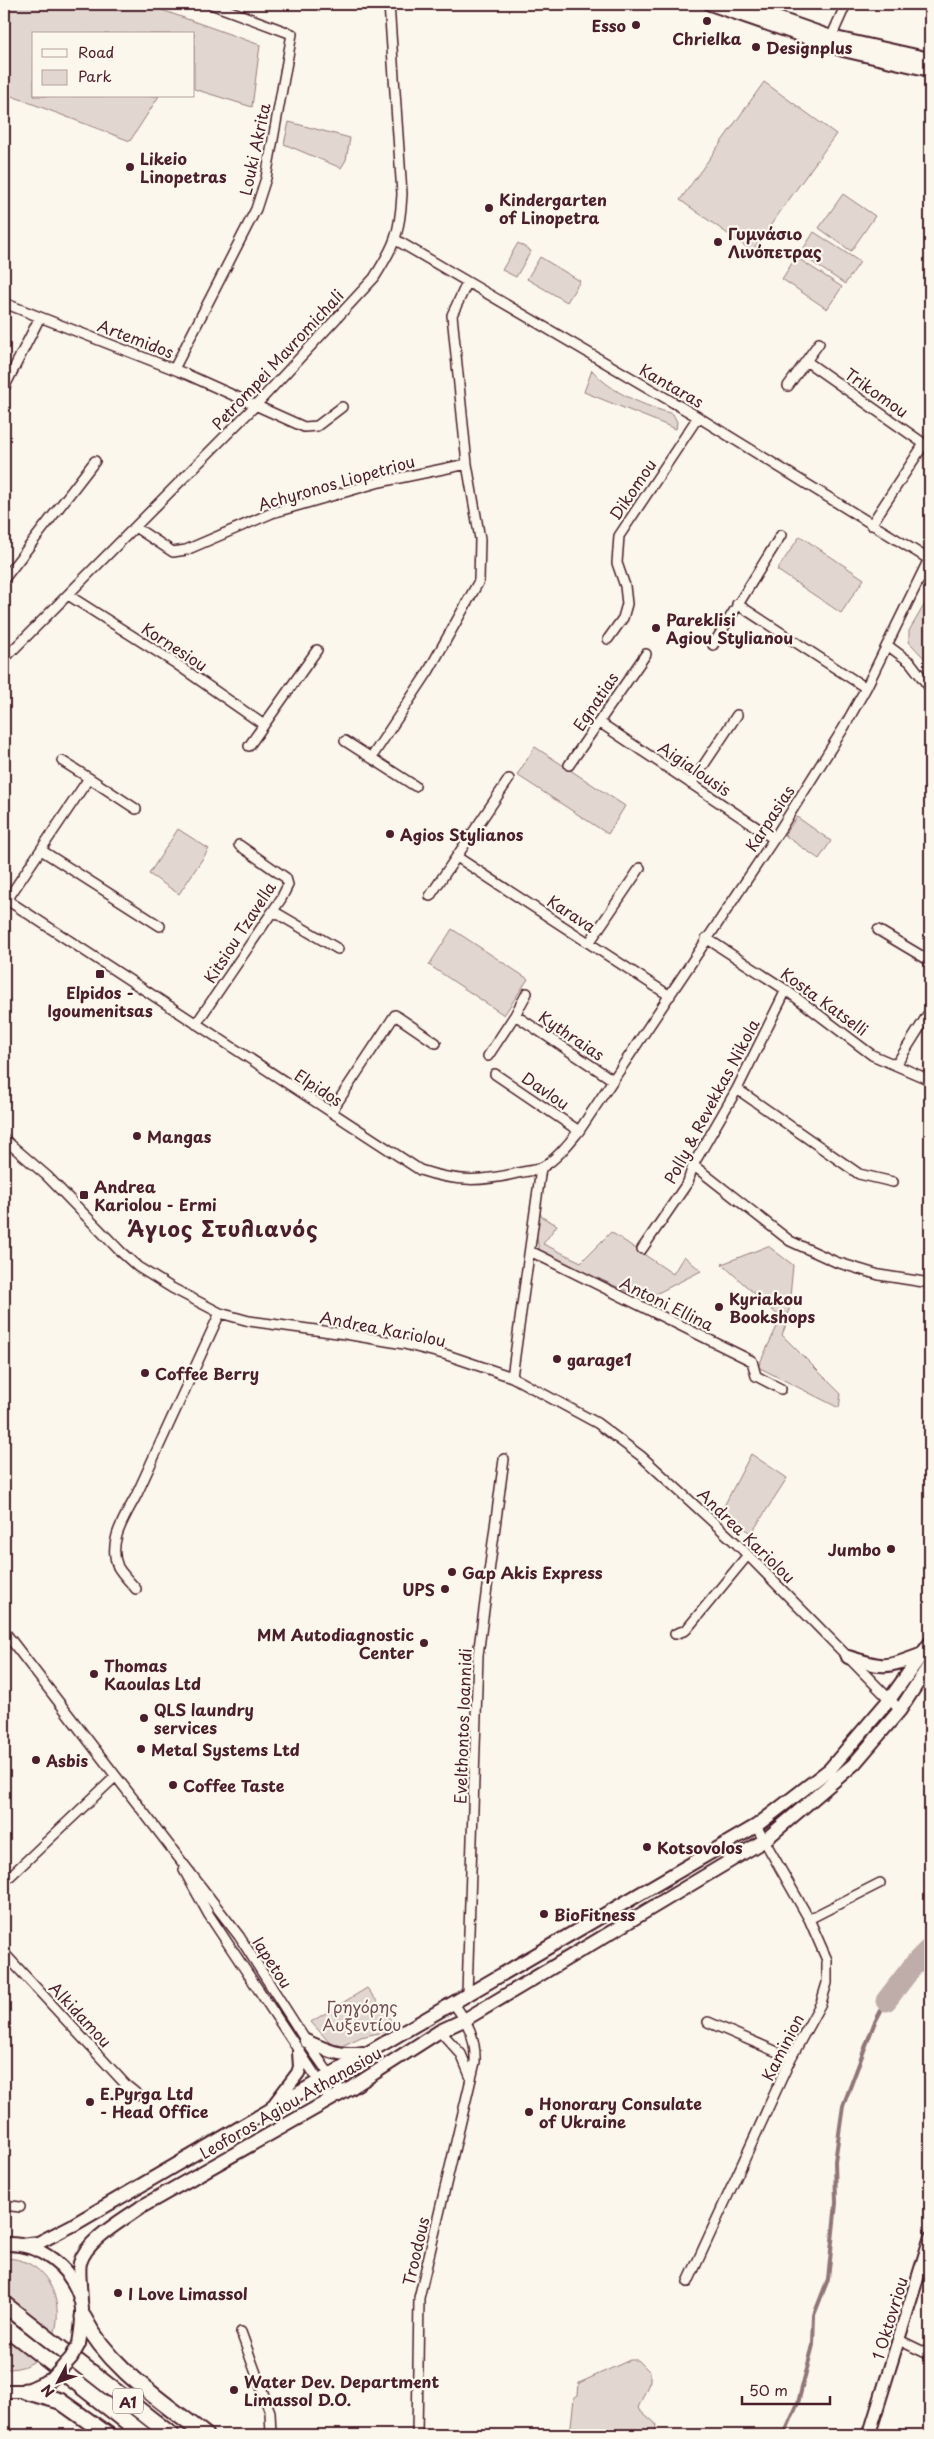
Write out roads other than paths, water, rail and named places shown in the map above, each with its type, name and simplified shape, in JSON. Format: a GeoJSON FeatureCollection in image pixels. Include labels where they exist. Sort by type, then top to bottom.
{"type":"FeatureCollection","features":[{"type":"Feature","properties":{"kind":"highway","name":"A1"},"geometry":{"type":"LineString","coordinates":[[4,2304],[171,2435]]}},
{"type":"Feature","properties":{"kind":"highway"},"geometry":{"type":"LineString","coordinates":[[82,2309],[102,2348],[116,2364],[205,2435]]}},
{"type":"Feature","properties":{"kind":"highway","name":"A1"},"geometry":{"type":"LineString","coordinates":[[4,2326],[144,2435]]}},
{"type":"Feature","properties":{"kind":"highway"},"geometry":{"type":"LineString","coordinates":[[25,2390],[60,2401],[108,2435]]}},
{"type":"Feature","properties":{"kind":"main road"},"geometry":{"type":"LineString","coordinates":[[710,4],[829,41],[930,59]]}},
{"type":"Feature","properties":{"kind":"main road"},"geometry":{"type":"LineString","coordinates":[[737,4],[874,59],[930,70]]}},
{"type":"Feature","properties":{"kind":"main road","name":"Leoforos Agiou Athanasiou"},"geometry":{"type":"LineString","coordinates":[[25,2390],[52,2379],[71,2358],[79,2344],[82,2309],[80,2263],[90,2246],[108,2230],[141,2207],[330,2100],[440,2031],[466,2019],[765,1840],[854,1764],[900,1710],[926,1659],[930,1643]]}},
{"type":"Feature","properties":{"kind":"main road"},"geometry":{"type":"LineString","coordinates":[[848,1657],[882,1667],[926,1659]]}},
{"type":"Feature","properties":{"kind":"main road","name":"Leoforos Agiou Athanasiou"},"geometry":{"type":"LineString","coordinates":[[21,2245],[38,2243],[73,2225],[756,1826],[830,1769],[926,1659]]}},
{"type":"Feature","properties":{"kind":"main road"},"geometry":{"type":"LineString","coordinates":[[306,2041],[329,2052],[344,2056],[368,2052]]}},
{"type":"Feature","properties":{"kind":"main road"},"geometry":{"type":"LineString","coordinates":[[268,2112],[298,2073],[300,2067],[299,2052]]}},
{"type":"Feature","properties":{"kind":"main road"},"geometry":{"type":"LineString","coordinates":[[4,2244],[21,2245],[35,2249],[60,2265],[69,2276],[82,2309]]}},
{"type":"Feature","properties":{"kind":"main road"},"geometry":{"type":"LineString","coordinates":[[4,2391],[25,2390]]}},
{"type":"Feature","properties":{"kind":"street","name":"Louki Akrita"},"geometry":{"type":"LineString","coordinates":[[174,369],[256,209],[266,178],[292,34],[211,4]]}},
{"type":"Feature","properties":{"kind":"street","name":"Petrompei Mavromichali"},"geometry":{"type":"LineString","coordinates":[[4,660],[256,405],[374,278],[396,240],[401,217],[401,180],[389,4]]}},
{"type":"Feature","properties":{"kind":"street"},"geometry":{"type":"LineString","coordinates":[[829,41],[846,4]]}},
{"type":"Feature","properties":{"kind":"street","name":"Kantaras"},"geometry":{"type":"LineString","coordinates":[[396,240],[698,417],[929,559]]}},
{"type":"Feature","properties":{"kind":"street"},"geometry":{"type":"LineString","coordinates":[[371,758],[428,672],[480,581],[480,539],[467,464],[452,315],[467,283]]}},
{"type":"Feature","properties":{"kind":"street","name":"Artemidos"},"geometry":{"type":"LineString","coordinates":[[4,302],[174,369],[304,427],[317,426],[342,406]]}},
{"type":"Feature","properties":{"kind":"street"},"geometry":{"type":"LineString","coordinates":[[4,388],[40,317]]}},
{"type":"Feature","properties":{"kind":"street"},"geometry":{"type":"LineString","coordinates":[[788,386],[819,343]]}},
{"type":"Feature","properties":{"kind":"street","name":"Trikomou"},"geometry":{"type":"LineString","coordinates":[[806,362],[927,446]]}},
{"type":"Feature","properties":{"kind":"street","name":"Dikomou"},"geometry":{"type":"LineString","coordinates":[[608,639],[623,618],[627,604],[617,563],[619,536],[698,417]]}},
{"type":"Feature","properties":{"kind":"street"},"geometry":{"type":"LineString","coordinates":[[871,525],[927,446]]}},
{"type":"Feature","properties":{"kind":"street"},"geometry":{"type":"LineString","coordinates":[[4,579],[95,461]]}},
{"type":"Feature","properties":{"kind":"street","name":"Achyronos Liopetriou"},"geometry":{"type":"LineString","coordinates":[[135,527],[173,552],[186,550],[272,513],[380,482],[467,464]]}},
{"type":"Feature","properties":{"kind":"street"},"geometry":{"type":"LineString","coordinates":[[713,645],[781,535]]}},
{"type":"Feature","properties":{"kind":"street","name":"Karpasias"},"geometry":{"type":"LineString","coordinates":[[613,1080],[670,996],[706,938],[774,839],[866,688],[929,559]]}},
{"type":"Feature","properties":{"kind":"street","name":"Kornesiou"},"geometry":{"type":"LineString","coordinates":[[68,595],[175,663],[264,725]]}},
{"type":"Feature","properties":{"kind":"street"},"geometry":{"type":"LineString","coordinates":[[737,604],[866,688]]}},
{"type":"Feature","properties":{"kind":"street"},"geometry":{"type":"LineString","coordinates":[[887,645],[910,662],[930,688]]}},
{"type":"Feature","properties":{"kind":"street"},"geometry":{"type":"LineString","coordinates":[[250,746],[317,650]]}},
{"type":"Feature","properties":{"kind":"street","name":"Egnatias"},"geometry":{"type":"LineString","coordinates":[[569,765],[646,654]]}},
{"type":"Feature","properties":{"kind":"street"},"geometry":{"type":"LineString","coordinates":[[691,784],[737,715]]}},
{"type":"Feature","properties":{"kind":"street","name":"Aigialousis"},"geometry":{"type":"LineString","coordinates":[[599,722],[774,839]]}},
{"type":"Feature","properties":{"kind":"street"},"geometry":{"type":"LineString","coordinates":[[345,741],[415,786]]}},
{"type":"Feature","properties":{"kind":"street"},"geometry":{"type":"LineString","coordinates":[[62,760],[136,809]]}},
{"type":"Feature","properties":{"kind":"street"},"geometry":{"type":"LineString","coordinates":[[5,899],[41,850],[89,778]]}},
{"type":"Feature","properties":{"kind":"street"},"geometry":{"type":"LineString","coordinates":[[430,896],[509,779]]}},
{"type":"Feature","properties":{"kind":"street","name":"Kitsiou Tzavella"},"geometry":{"type":"LineString","coordinates":[[196,1024],[288,885],[286,878],[239,845]]}},
{"type":"Feature","properties":{"kind":"street"},"geometry":{"type":"LineString","coordinates":[[41,850],[160,926]]}},
{"type":"Feature","properties":{"kind":"street","name":"Karava"},"geometry":{"type":"LineString","coordinates":[[457,857],[670,996]]}},
{"type":"Feature","properties":{"kind":"street"},"geometry":{"type":"LineString","coordinates":[[589,943],[640,868]]}},
{"type":"Feature","properties":{"kind":"street","name":"Elpidos"},"geometry":{"type":"LineString","coordinates":[[5,899],[420,1170],[446,1178],[490,1179],[540,1168],[566,1147],[613,1080]]}},
{"type":"Feature","properties":{"kind":"street"},"geometry":{"type":"LineString","coordinates":[[273,910],[338,950]]}},
{"type":"Feature","properties":{"kind":"street"},"geometry":{"type":"LineString","coordinates":[[878,930],[930,962]]}},
{"type":"Feature","properties":{"kind":"street","name":"Kosta Katselli"},"geometry":{"type":"LineString","coordinates":[[706,938],[786,990],[872,1055],[930,1080]]}},
{"type":"Feature","properties":{"kind":"street","name":"Polly & Revekkas Nikola"},"geometry":{"type":"LineString","coordinates":[[642,1249],[688,1182],[693,1165],[737,1089],[786,990]]}},
{"type":"Feature","properties":{"kind":"street","name":"Kythraias"},"geometry":{"type":"LineString","coordinates":[[488,1056],[527,993]]}},
{"type":"Feature","properties":{"kind":"street"},"geometry":{"type":"LineString","coordinates":[[896,1065],[930,1011]]}},
{"type":"Feature","properties":{"kind":"street"},"geometry":{"type":"LineString","coordinates":[[332,1112],[395,1015],[436,1043]]}},
{"type":"Feature","properties":{"kind":"street","name":"Kythraias"},"geometry":{"type":"LineString","coordinates":[[515,1015],[613,1080]]}},
{"type":"Feature","properties":{"kind":"street","name":"Davlou"},"geometry":{"type":"LineString","coordinates":[[496,1074],[579,1131]]}},
{"type":"Feature","properties":{"kind":"street"},"geometry":{"type":"LineString","coordinates":[[737,1089],[859,1174],[893,1182]]}},
{"type":"Feature","properties":{"kind":"street","name":"Andrea Kariolou"},"geometry":{"type":"LineString","coordinates":[[4,1140],[46,1176],[114,1246],[138,1267],[172,1288],[220,1313],[249,1321],[404,1344],[447,1355],[512,1377],[597,1423],[641,1456],[747,1556],[900,1710]]}},
{"type":"Feature","properties":{"kind":"street"},"geometry":{"type":"LineString","coordinates":[[693,1165],[790,1241],[845,1265],[879,1275],[930,1283]]}},
{"type":"Feature","properties":{"kind":"street"},"geometry":{"type":"LineString","coordinates":[[512,1377],[540,1168]]}},
{"type":"Feature","properties":{"kind":"street","name":"Antoni Ellina"},"geometry":{"type":"LineString","coordinates":[[530,1250],[752,1361],[756,1376],[781,1389]]}},
{"type":"Feature","properties":{"kind":"street"},"geometry":{"type":"LineString","coordinates":[[136,1589],[118,1567],[115,1542],[120,1525],[136,1496],[220,1313]]}},
{"type":"Feature","properties":{"kind":"street","name":"Evelthontos Ioannidi"},"geometry":{"type":"LineString","coordinates":[[466,1994],[478,1655],[504,1459]]}},
{"type":"Feature","properties":{"kind":"street"},"geometry":{"type":"LineString","coordinates":[[675,1634],[686,1630],[747,1556]]}},
{"type":"Feature","properties":{"kind":"street","name":"Iapetou"},"geometry":{"type":"LineString","coordinates":[[4,1631],[239,1936],[306,2041],[324,2078],[330,2100]]}},
{"type":"Feature","properties":{"kind":"street"},"geometry":{"type":"LineString","coordinates":[[4,1882],[115,1777]]}},
{"type":"Feature","properties":{"kind":"street","name":"Kaminion"},"geometry":{"type":"LineString","coordinates":[[688,2282],[791,2058],[821,2003],[827,1983],[827,1960],[809,1919],[756,1826]]}},
{"type":"Feature","properties":{"kind":"street","name":"Iapetou"},"geometry":{"type":"LineString","coordinates":[[174,1852],[209,1915],[299,2052],[324,2078],[342,2092]]}},
{"type":"Feature","properties":{"kind":"street"},"geometry":{"type":"LineString","coordinates":[[809,1919],[880,1883]]}},
{"type":"Feature","properties":{"kind":"street","name":"Alkidamou"},"geometry":{"type":"LineString","coordinates":[[4,1952],[127,2086],[138,2095]]}},
{"type":"Feature","properties":{"kind":"street","name":"Troodous"},"geometry":{"type":"LineString","coordinates":[[417,2435],[419,2298],[475,2062],[474,2039],[466,2019],[454,2003]]}},
{"type":"Feature","properties":{"kind":"street"},"geometry":{"type":"LineString","coordinates":[[708,2022],[791,2058]]}},
{"type":"Feature","properties":{"kind":"street"},"geometry":{"type":"LineString","coordinates":[[440,2031],[461,2054],[472,2078]]}},
{"type":"Feature","properties":{"kind":"street"},"geometry":{"type":"LineString","coordinates":[[4,2205],[20,2207]]}},
{"type":"Feature","properties":{"kind":"street","name":"1 Oktovriou"},"geometry":{"type":"LineString","coordinates":[[869,2435],[930,2238]]}},
{"type":"Feature","properties":{"kind":"street"},"geometry":{"type":"LineString","coordinates":[[241,2332],[270,2412],[271,2435]]}},
{"type":"Feature","properties":{"kind":"street"},"geometry":{"type":"LineString","coordinates":[[899,2340],[930,2355]]}},
{"type":"Feature","properties":{"kind":"waterway"},"geometry":{"type":"LineString","coordinates":[[886,2001],[916,1962],[930,1948]]}},
{"type":"Feature","properties":{"kind":"waterway"},"geometry":{"type":"LineString","coordinates":[[784,2435],[798,2403],[813,2345],[814,2315],[828,2279],[836,2203],[835,2161],[843,2106],[874,2024],[886,2001]]}},
{"type":"Feature","properties":{"kind":"place","name":"Chrielka"},"geometry":{"type":"Point","coordinates":[707,21]}},
{"type":"Feature","properties":{"kind":"place","name":"Esso"},"geometry":{"type":"Point","coordinates":[636,25]}},
{"type":"Feature","properties":{"kind":"place","name":"Designplus"},"geometry":{"type":"Point","coordinates":[756,47]}},
{"type":"Feature","properties":{"kind":"place","name":"Likeio Linopetras"},"geometry":{"type":"Point","coordinates":[130,167]}},
{"type":"Feature","properties":{"kind":"place","name":"Kindergarten of Linopetra"},"geometry":{"type":"Point","coordinates":[489,208]}},
{"type":"Feature","properties":{"kind":"place","name":"Γυμνάσιο Λινόπετρας"},"geometry":{"type":"Point","coordinates":[718,242]}},
{"type":"Feature","properties":{"kind":"place","name":"Pareklisi Agiou Stylianou"},"geometry":{"type":"Point","coordinates":[656,628]}},
{"type":"Feature","properties":{"kind":"place","name":"Agios Stylianos"},"geometry":{"type":"Point","coordinates":[390,834]}},
{"type":"Feature","properties":{"kind":"place","name":"Elpidos - Igoumenitsas"},"geometry":{"type":"Point","coordinates":[100,974]}},
{"type":"Feature","properties":{"kind":"place","name":"Mangas"},"geometry":{"type":"Point","coordinates":[137,1136]}},
{"type":"Feature","properties":{"kind":"place","name":"Andrea Kariolou - Ermi"},"geometry":{"type":"Point","coordinates":[84,1195]}},
{"type":"Feature","properties":{"kind":"place","name":"Kyriakou Bookshops"},"geometry":{"type":"Point","coordinates":[719,1307]}},
{"type":"Feature","properties":{"kind":"place","name":"garage1"},"geometry":{"type":"Point","coordinates":[557,1359]}},
{"type":"Feature","properties":{"kind":"place","name":"Coffee Berry"},"geometry":{"type":"Point","coordinates":[145,1373]}},
{"type":"Feature","properties":{"kind":"place","name":"Jumbo"},"geometry":{"type":"Point","coordinates":[891,1549]}},
{"type":"Feature","properties":{"kind":"place","name":"Gap Akis Express"},"geometry":{"type":"Point","coordinates":[452,1572]}},
{"type":"Feature","properties":{"kind":"place","name":"UPS"},"geometry":{"type":"Point","coordinates":[445,1589]}},
{"type":"Feature","properties":{"kind":"place","name":"MM Autodiagnostic Center"},"geometry":{"type":"Point","coordinates":[424,1643]}},
{"type":"Feature","properties":{"kind":"place","name":"Thomas Kaoulas Ltd"},"geometry":{"type":"Point","coordinates":[94,1674]}},
{"type":"Feature","properties":{"kind":"place","name":"QLS laundry services"},"geometry":{"type":"Point","coordinates":[144,1718]}},
{"type":"Feature","properties":{"kind":"place","name":"Metal Systems Ltd"},"geometry":{"type":"Point","coordinates":[141,1749]}},
{"type":"Feature","properties":{"kind":"place","name":"Asbis"},"geometry":{"type":"Point","coordinates":[36,1760]}},
{"type":"Feature","properties":{"kind":"place","name":"Coffee Taste"},"geometry":{"type":"Point","coordinates":[173,1785]}},
{"type":"Feature","properties":{"kind":"place","name":"Kotsovolos"},"geometry":{"type":"Point","coordinates":[647,1847]}},
{"type":"Feature","properties":{"kind":"place","name":"BioFitness"},"geometry":{"type":"Point","coordinates":[544,1914]}},
{"type":"Feature","properties":{"kind":"place","name":"E.Pyrga Ltd - Head Office"},"geometry":{"type":"Point","coordinates":[90,2102]}},
{"type":"Feature","properties":{"kind":"place","name":"Honorary Consulate of Ukraine"},"geometry":{"type":"Point","coordinates":[529,2112]}},
{"type":"Feature","properties":{"kind":"place","name":"I Love Limassol"},"geometry":{"type":"Point","coordinates":[118,2293]}},
{"type":"Feature","properties":{"kind":"place","name":"Water Dev. Department Limassol D.O."},"geometry":{"type":"Point","coordinates":[234,2390]}},
{"type":"Feature","properties":{"kind":"district","name":"Άγιος Στυλιανός"},"geometry":{"type":"Point","coordinates":[223,1228]}},
{"type":"Feature","properties":{"kind":"park label","name":"Γρηγόρης Αυξεντίου"},"geometry":{"type":"Point","coordinates":[362,2015]}}]}
